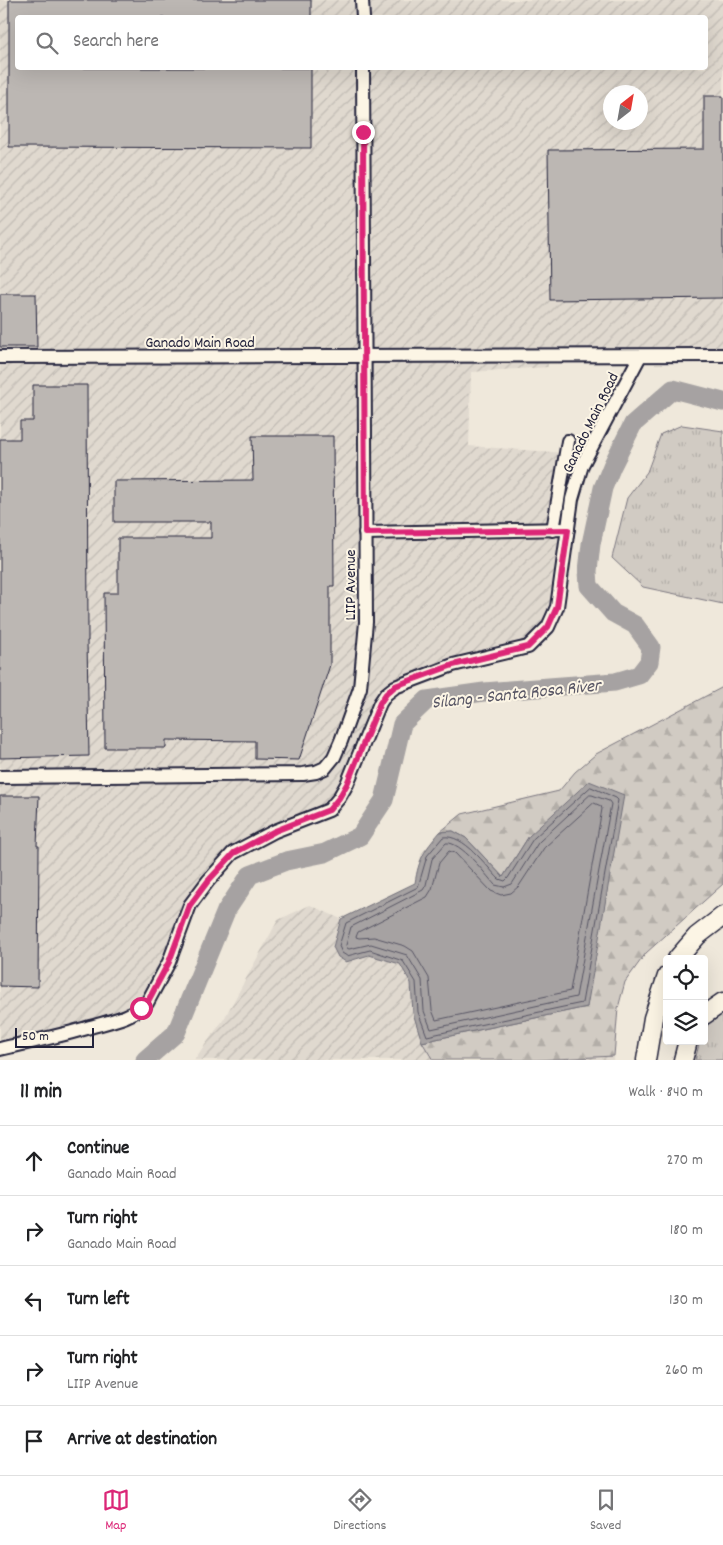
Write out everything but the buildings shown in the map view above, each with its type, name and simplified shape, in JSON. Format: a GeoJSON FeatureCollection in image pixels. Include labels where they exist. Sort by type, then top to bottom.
{"type":"FeatureCollection","features":[{"type":"Feature","properties":{"kind":"highway"},"geometry":{"type":"LineString","coordinates":[[680,955],[697,936],[723,916]]}},
{"type":"Feature","properties":{"kind":"highway"},"geometry":{"type":"LineString","coordinates":[[646,1060],[653,1018],[663,988]]}},
{"type":"Feature","properties":{"kind":"highway"},"geometry":{"type":"LineString","coordinates":[[708,1012],[723,1002]]}},
{"type":"Feature","properties":{"kind":"highway"},"geometry":{"type":"LineString","coordinates":[[683,1060],[687,1045]]}},
{"type":"Feature","properties":{"kind":"street"},"geometry":{"type":"LineString","coordinates":[[362,0],[362,15]]}},
{"type":"Feature","properties":{"kind":"street","name":"LIIP Avenue"},"geometry":{"type":"LineString","coordinates":[[0,777],[303,774],[325,768],[337,749],[360,688],[366,622],[363,70]]}},
{"type":"Feature","properties":{"kind":"street","name":"Ganado Main Road"},"geometry":{"type":"LineString","coordinates":[[0,1049],[114,1020],[133,1014],[141,1008],[147,1003],[169,962],[190,905],[227,860],[234,853],[275,831],[329,810],[339,798],[347,784],[380,703],[386,694],[395,686],[453,665],[528,647],[548,627],[557,607],[572,500],[582,465],[640,356]]}},
{"type":"Feature","properties":{"kind":"street","name":"Ganado Main Road"},"geometry":{"type":"LineString","coordinates":[[0,358],[723,356]]}},
{"type":"Feature","properties":{"kind":"street"},"geometry":{"type":"LineString","coordinates":[[553,530],[568,441]]}},
{"type":"Feature","properties":{"kind":"street"},"geometry":{"type":"LineString","coordinates":[[365,533],[568,530]]}},
{"type":"Feature","properties":{"kind":"shaded area"},"geometry":{"type":"Polygon","coordinates":[[[0,0],[723,0],[723,347],[546,348],[548,367],[471,372],[469,446],[580,454],[563,506],[555,576],[545,623],[521,644],[419,671],[378,688],[339,787],[317,811],[227,854],[137,1005],[0,1045],[0,0]]]}},
{"type":"Feature","properties":{"kind":"shaded area"},"geometry":{"type":"Polygon","coordinates":[[[596,754],[638,778],[613,1060],[194,1060],[224,1019],[278,920],[310,905],[341,919],[415,883],[422,853],[440,832],[462,814],[559,791],[575,772],[596,754]]]}},
{"type":"Feature","properties":{"kind":"green space"},"geometry":{"type":"Polygon","coordinates":[[[682,425],[723,431],[723,604],[643,587],[612,558],[627,498],[647,472],[661,434],[682,425]]]}},
{"type":"Feature","properties":{"kind":"green space"},"geometry":{"type":"Polygon","coordinates":[[[723,687],[723,884],[646,953],[625,982],[618,1008],[614,1056],[536,1060],[433,1060],[422,1042],[587,1007],[529,836],[503,877],[466,838],[453,831],[440,832],[462,814],[559,791],[575,772],[596,754],[723,687]]]}},
{"type":"Feature","properties":{"kind":"green space"},"geometry":{"type":"Polygon","coordinates":[[[723,1009],[723,1060],[695,1060],[699,1045],[708,1045],[708,1025],[723,1009]]]}},
{"type":"Feature","properties":{"kind":"water"},"geometry":{"type":"Polygon","coordinates":[[[589,781],[624,795],[587,1007],[422,1042],[413,1013],[411,983],[400,964],[369,955],[346,962],[338,957],[333,947],[341,919],[415,883],[418,867],[423,855],[440,832],[453,831],[466,838],[503,877],[529,836],[589,781]]]}},
{"type":"Feature","properties":{"kind":"waterway","name":"Silang - Santa Rosa River"},"geometry":{"type":"LineString","coordinates":[[145,1060],[176,1033],[226,911],[250,875],[286,861],[325,853],[360,836],[384,800],[402,724],[427,700],[484,692],[615,682],[639,675],[649,662],[651,647],[635,625],[613,613],[589,586],[588,571],[591,544],[603,488],[633,424],[673,389],[723,402]]}},
{"type":"Feature","properties":{"kind":"route"},"geometry":{"type":"LineString","coordinates":[[141,1008],[147,1003],[169,962],[190,905],[208,881],[234,853],[275,831],[329,810],[339,798],[347,784],[380,703],[386,694],[395,686],[453,665],[528,647],[548,627],[557,607],[568,530],[365,533],[363,132]]}}]}
